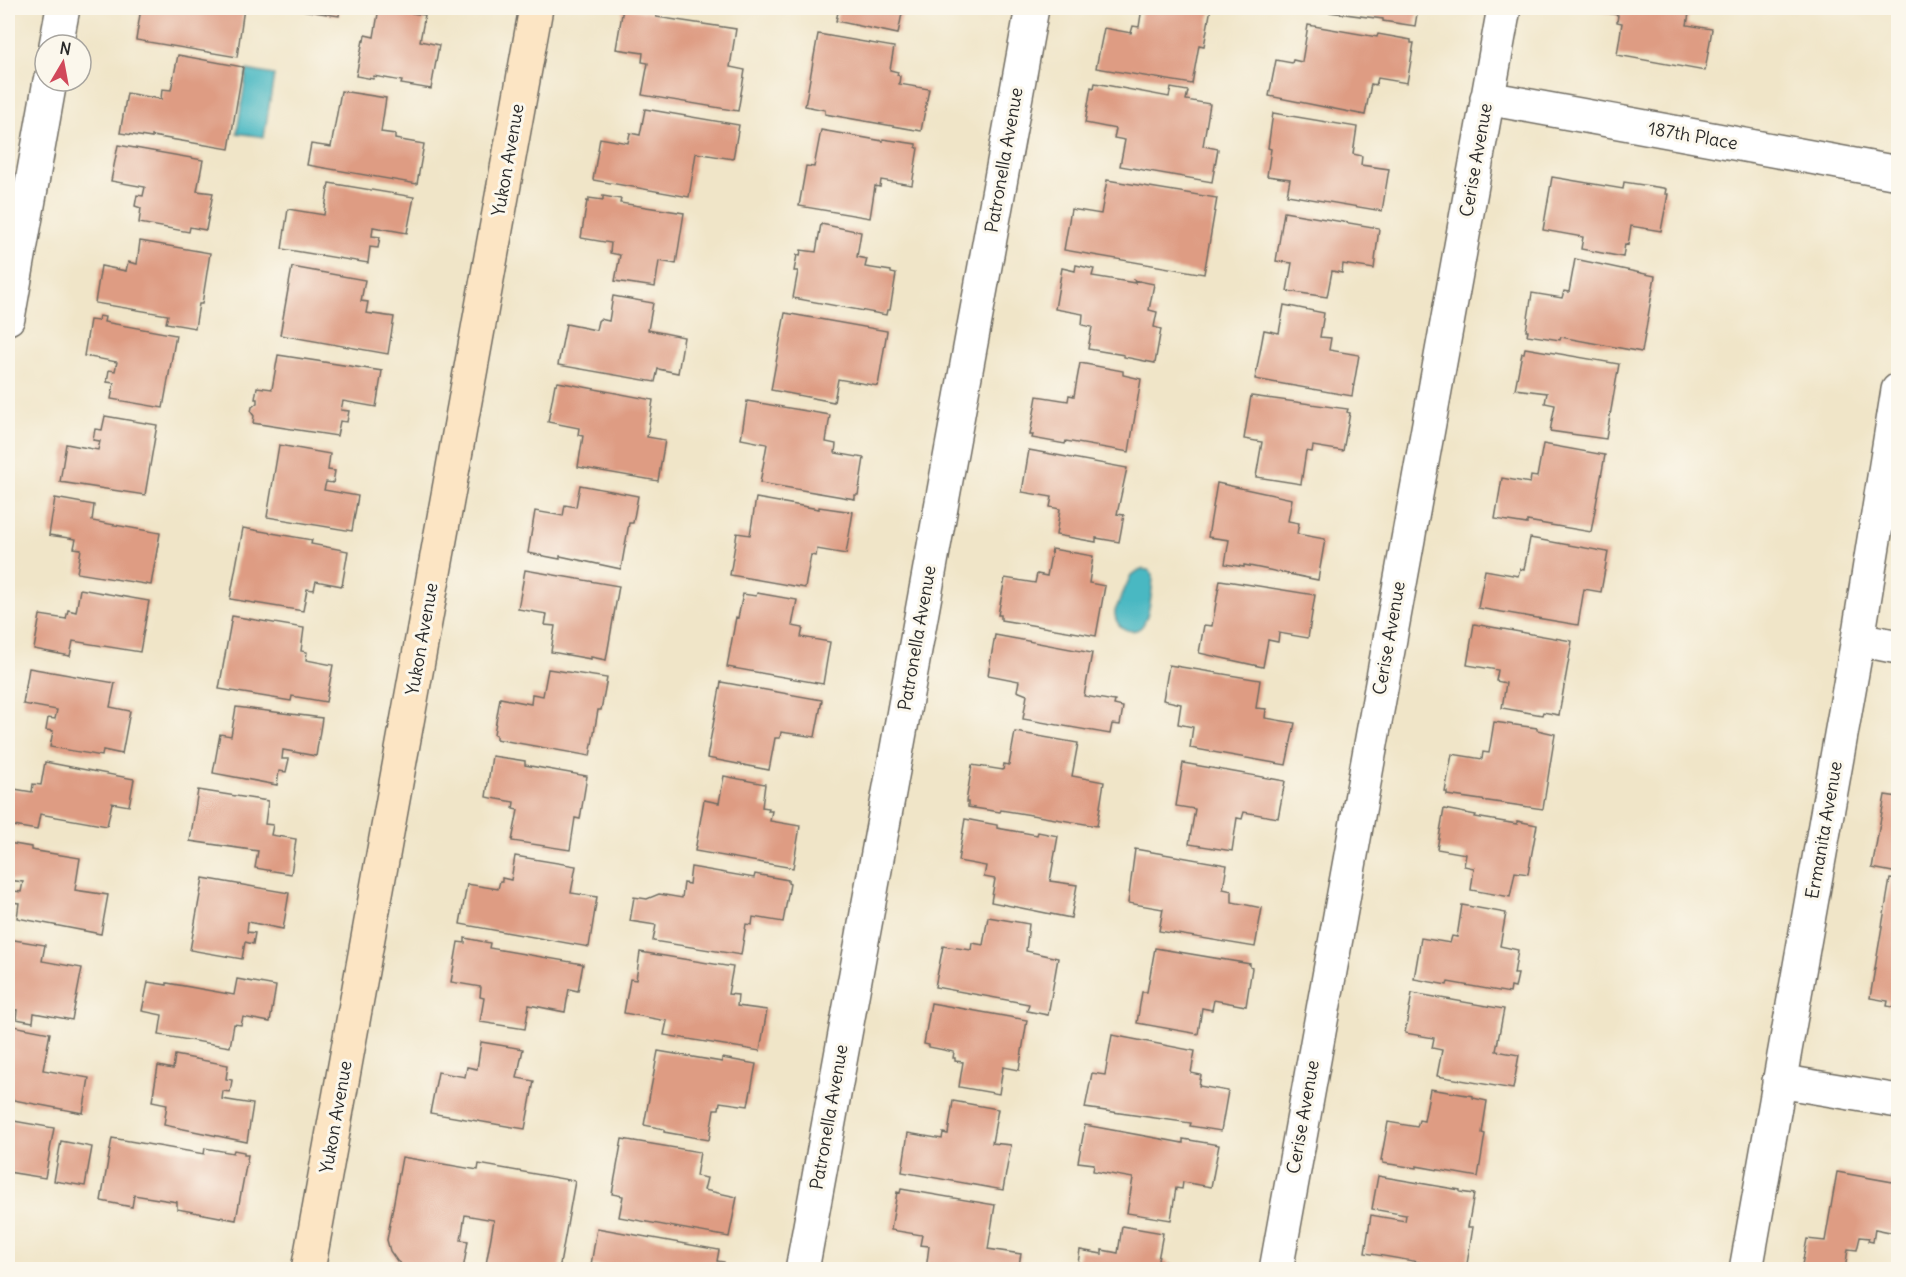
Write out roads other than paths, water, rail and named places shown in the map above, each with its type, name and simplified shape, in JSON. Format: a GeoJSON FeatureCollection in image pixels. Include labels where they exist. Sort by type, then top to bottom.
{"type":"FeatureCollection","features":[{"type":"Feature","properties":{"kind":"street"},"geometry":{"type":"LineString","coordinates":[[58,33],[63,8]]}},
{"type":"Feature","properties":{"kind":"street","name":"Yukon Avenue"},"geometry":{"type":"LineString","coordinates":[[308,1269],[536,8]]}},
{"type":"Feature","properties":{"kind":"street","name":"Patronella Avenue"},"geometry":{"type":"LineString","coordinates":[[802,1269],[1032,8]]}},
{"type":"Feature","properties":{"kind":"street","name":"Cerise Avenue"},"geometry":{"type":"LineString","coordinates":[[1276,1269],[1504,8]]}},
{"type":"Feature","properties":{"kind":"street"},"geometry":{"type":"LineString","coordinates":[[8,318],[48,93]]}},
{"type":"Feature","properties":{"kind":"street","name":"187th Place"},"geometry":{"type":"LineString","coordinates":[[1487,98],[1899,173]]}},
{"type":"Feature","properties":{"kind":"street","name":"Ermanita Avenue"},"geometry":{"type":"LineString","coordinates":[[1746,1269],[1858,639],[1899,390]]}},
{"type":"Feature","properties":{"kind":"street"},"geometry":{"type":"LineString","coordinates":[[1858,639],[1899,647]]}},
{"type":"Feature","properties":{"kind":"street"},"geometry":{"type":"LineString","coordinates":[[1779,1081],[1899,1101]]}},
{"type":"Feature","properties":{"kind":"water"},"geometry":{"type":"Polygon","coordinates":[[[247,70],[274,75],[264,137],[237,133],[247,70]]]}},
{"type":"Feature","properties":{"kind":"water"},"geometry":{"type":"Polygon","coordinates":[[[1141,569],[1153,574],[1152,591],[1142,627],[1132,631],[1118,623],[1115,611],[1131,575],[1141,569]]]}}]}
